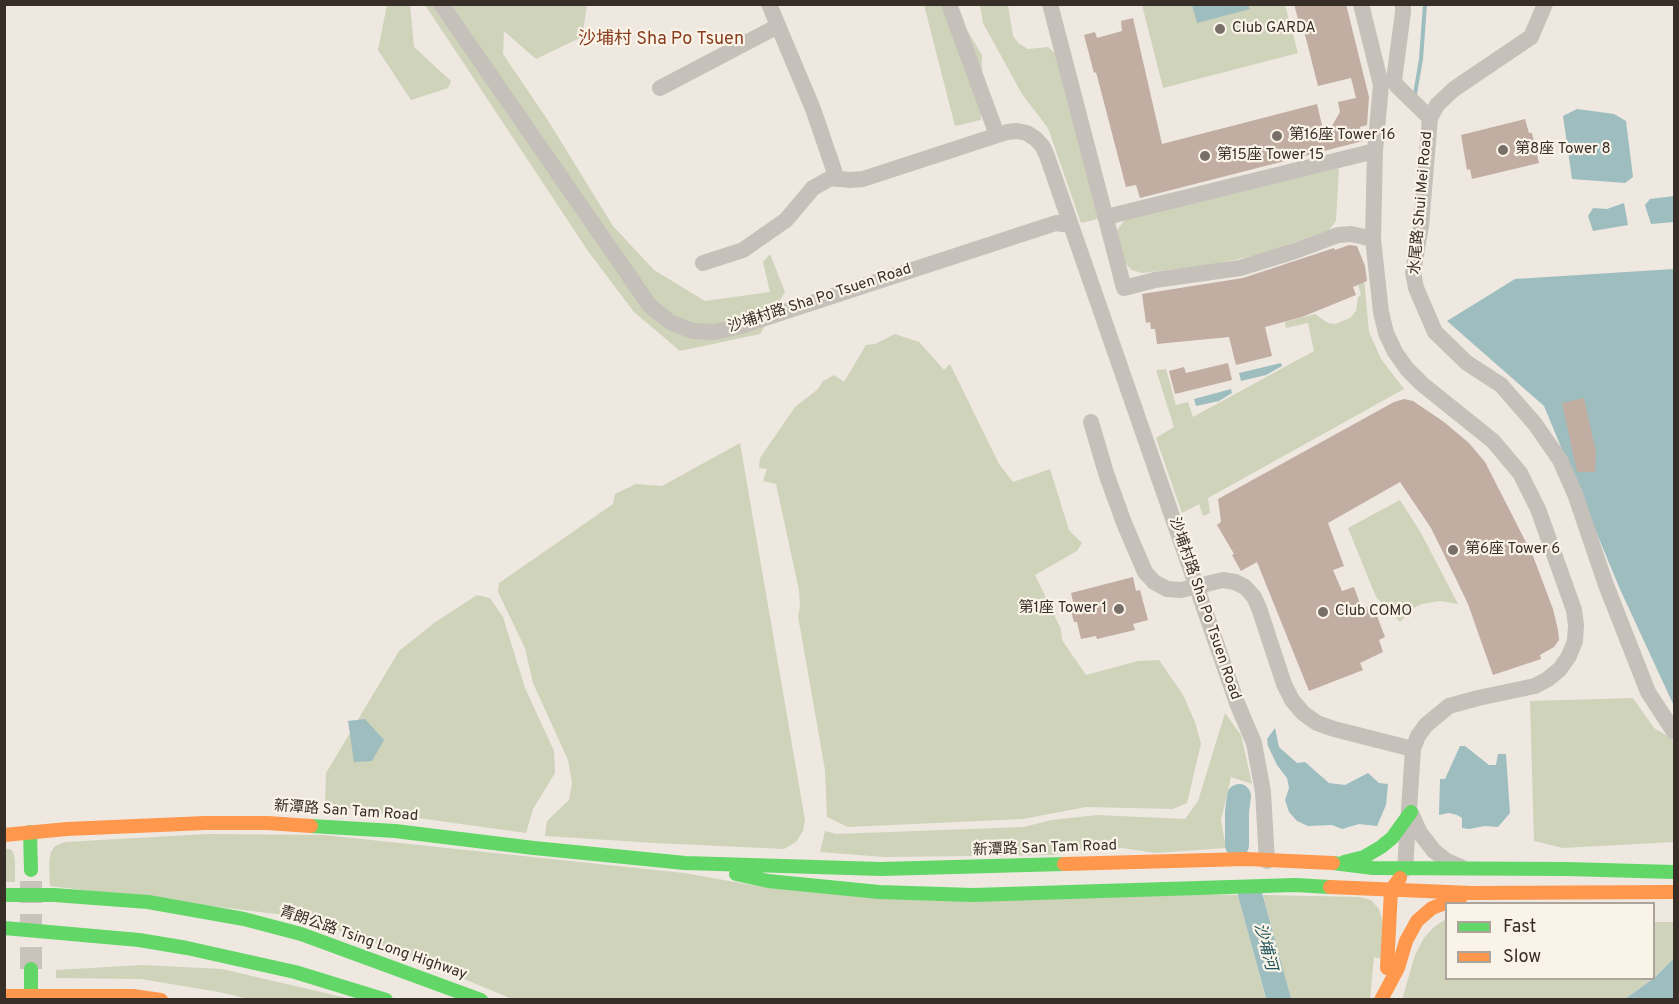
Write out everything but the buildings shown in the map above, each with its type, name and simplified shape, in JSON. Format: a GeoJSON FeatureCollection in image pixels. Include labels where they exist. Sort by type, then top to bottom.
{"type":"FeatureCollection","features":[{"type":"Feature","properties":{"kind":"main road"},"geometry":{"type":"LineString","coordinates":[[1337,863],[1374,852],[1392,838],[1411,812]]}},
{"type":"Feature","properties":{"kind":"main road","name":"新潭路 San Tam Road"},"geometry":{"type":"LineString","coordinates":[[4,835],[205,823],[325,825],[685,863],[881,869],[1246,860],[1337,863],[1373,868],[1406,869],[1674,872]]}},
{"type":"Feature","properties":{"kind":"main road"},"geometry":{"type":"LineString","coordinates":[[30,832],[31,870]]}},
{"type":"Feature","properties":{"kind":"main road"},"geometry":{"type":"LineString","coordinates":[[1267,861],[1277,875],[1295,885]]}},
{"type":"Feature","properties":{"kind":"main road","name":"新潭路 San Tam Road"},"geometry":{"type":"LineString","coordinates":[[685,863],[768,881],[879,892],[1021,895],[1295,885],[1392,890],[1408,901],[1471,893],[1674,892]]}},
{"type":"Feature","properties":{"kind":"main road"},"geometry":{"type":"LineString","coordinates":[[1383,996],[1390,941],[1392,890],[1406,869]]}},
{"type":"Feature","properties":{"kind":"main road"},"geometry":{"type":"LineString","coordinates":[[1406,869],[1408,901],[1406,941]]}},
{"type":"Feature","properties":{"kind":"main road"},"geometry":{"type":"LineString","coordinates":[[1449,902],[1471,893]]}},
{"type":"Feature","properties":{"kind":"main road","name":"青朗公路 Tsing Long Highway"},"geometry":{"type":"LineString","coordinates":[[4,895],[54,895],[148,902],[244,919],[301,934],[481,999]]}},
{"type":"Feature","properties":{"kind":"main road"},"geometry":{"type":"LineString","coordinates":[[1383,996],[1398,968],[1406,941],[1417,921],[1425,912],[1445,904]]}},
{"type":"Feature","properties":{"kind":"main road"},"geometry":{"type":"LineString","coordinates":[[4,928],[139,940],[168,945],[295,972],[386,999]]}},
{"type":"Feature","properties":{"kind":"main road"},"geometry":{"type":"LineString","coordinates":[[31,969],[31,996]]}},
{"type":"Feature","properties":{"kind":"main road"},"geometry":{"type":"LineString","coordinates":[[4,996],[133,996],[161,999]]}},
{"type":"Feature","properties":{"kind":"street","name":"沙埔村路 Sha Po Tsuen Road"},"geometry":{"type":"LineString","coordinates":[[441,4],[650,306],[670,322],[693,331],[716,332],[741,326],[1056,223],[1070,225]]}},
{"type":"Feature","properties":{"kind":"street"},"geometry":{"type":"LineString","coordinates":[[703,263],[743,250],[786,220],[813,188],[831,178],[837,179],[813,110],[770,4]]}},
{"type":"Feature","properties":{"kind":"street"},"geometry":{"type":"LineString","coordinates":[[950,4],[997,135]]}},
{"type":"Feature","properties":{"kind":"street"},"geometry":{"type":"LineString","coordinates":[[1050,4],[1124,288],[1155,280],[1240,268],[1338,235],[1351,234],[1373,239]]}},
{"type":"Feature","properties":{"kind":"street"},"geometry":{"type":"LineString","coordinates":[[1361,4],[1381,85],[1375,151],[1373,239],[1381,312],[1386,333],[1407,369],[1422,384],[1493,441],[1520,473],[1538,509],[1574,610],[1576,626],[1575,641],[1569,656],[1560,669],[1548,679],[1534,686],[1449,706],[1426,725],[1418,736],[1413,749],[1406,869]]}},
{"type":"Feature","properties":{"kind":"street","name":"水尾路 Shui Mei Road"},"geometry":{"type":"LineString","coordinates":[[1403,4],[1394,80],[1397,86],[1427,116],[1421,226],[1413,272],[1416,288],[1435,332],[1467,363],[1501,385],[1535,424],[1560,460],[1575,494],[1606,585],[1648,692],[1674,732]]}},
{"type":"Feature","properties":{"kind":"street"},"geometry":{"type":"LineString","coordinates":[[1427,116],[1454,89],[1531,37],[1545,4]]}},
{"type":"Feature","properties":{"kind":"street"},"geometry":{"type":"LineString","coordinates":[[660,88],[778,26]]}},
{"type":"Feature","properties":{"kind":"street","name":"沙埔村路 Sha Po Tsuen Road"},"geometry":{"type":"LineString","coordinates":[[837,179],[863,179],[997,135],[1017,131],[1036,139],[1043,147],[1237,704],[1254,743],[1263,792],[1267,861]]}},
{"type":"Feature","properties":{"kind":"street"},"geometry":{"type":"LineString","coordinates":[[1106,217],[1375,151]]}},
{"type":"Feature","properties":{"kind":"street"},"geometry":{"type":"LineString","coordinates":[[1091,422],[1124,523],[1145,572],[1167,589],[1181,590],[1223,580],[1245,587],[1254,597],[1284,684],[1292,700],[1303,713],[1317,723],[1334,729],[1413,749]]}},
{"type":"Feature","properties":{"kind":"street"},"geometry":{"type":"LineString","coordinates":[[1411,812],[1420,833],[1434,851],[1447,861],[1463,868]]}},
{"type":"Feature","properties":{"kind":"street"},"geometry":{"type":"LineString","coordinates":[[1646,870],[1674,859]]}},
{"type":"Feature","properties":{"kind":"green space"},"geometry":{"type":"Polygon","coordinates":[[[387,5],[410,5],[414,47],[451,81],[448,88],[411,100],[378,50],[387,5]]]}},
{"type":"Feature","properties":{"kind":"green space"},"geometry":{"type":"Polygon","coordinates":[[[425,5],[589,5],[582,37],[536,59],[504,31],[503,54],[549,122],[613,226],[654,270],[705,301],[770,292],[763,262],[770,254],[785,292],[760,334],[680,351],[634,312],[588,251],[425,5]]]}},
{"type":"Feature","properties":{"kind":"green space"},"geometry":{"type":"Polygon","coordinates":[[[924,5],[952,5],[982,55],[981,120],[955,126],[924,5]]]}},
{"type":"Feature","properties":{"kind":"green space"},"geometry":{"type":"Polygon","coordinates":[[[980,5],[1008,5],[1013,36],[1019,44],[1028,49],[1048,47],[1055,53],[1098,219],[1081,223],[1048,128],[1022,94],[983,23],[980,5]]]}},
{"type":"Feature","properties":{"kind":"green space","name":"Club GARDA"},"geometry":{"type":"Polygon","coordinates":[[[1142,5],[1285,5],[1298,53],[1163,88],[1142,5]]]}},
{"type":"Feature","properties":{"kind":"green space"},"geometry":{"type":"Polygon","coordinates":[[[1339,168],[1336,221],[1329,230],[1265,253],[1211,265],[1142,273],[1132,270],[1125,263],[1117,230],[1125,220],[1339,168]]]}},
{"type":"Feature","properties":{"kind":"green space"},"geometry":{"type":"Polygon","coordinates":[[[1364,278],[1369,332],[1381,359],[1404,389],[1208,498],[1210,513],[1203,516],[1199,504],[1182,513],[1156,438],[1174,427],[1156,370],[1166,369],[1176,405],[1188,402],[1193,417],[1314,351],[1308,323],[1286,328],[1285,322],[1315,314],[1328,323],[1335,324],[1350,318],[1356,311],[1358,297],[1361,295],[1357,281],[1364,278]]]}},
{"type":"Feature","properties":{"kind":"green space"},"geometry":{"type":"Polygon","coordinates":[[[895,334],[919,342],[944,370],[950,364],[999,464],[1013,482],[1050,469],[1069,530],[1082,543],[1077,551],[1035,575],[1061,629],[1062,640],[1086,675],[1138,661],[1159,660],[1183,695],[1195,722],[1201,744],[1187,803],[1173,809],[1086,807],[1023,819],[848,827],[827,817],[825,770],[798,616],[799,590],[776,484],[763,481],[767,469],[759,468],[760,458],[795,407],[818,389],[823,381],[834,375],[844,382],[866,345],[875,344],[895,334]]]}},
{"type":"Feature","properties":{"kind":"green space"},"geometry":{"type":"Polygon","coordinates":[[[740,443],[805,820],[803,831],[796,842],[784,849],[545,836],[547,821],[569,800],[572,783],[568,760],[533,683],[525,648],[498,592],[499,583],[613,504],[615,494],[636,484],[662,486],[740,443]]]}},
{"type":"Feature","properties":{"kind":"green space"},"geometry":{"type":"Polygon","coordinates":[[[1400,500],[1421,533],[1458,604],[1440,601],[1422,604],[1413,608],[1400,622],[1376,597],[1348,528],[1400,500]]]}},
{"type":"Feature","properties":{"kind":"green space"},"geometry":{"type":"Polygon","coordinates":[[[477,595],[490,598],[503,617],[525,688],[554,751],[555,773],[533,809],[526,833],[325,805],[326,773],[399,651],[434,623],[477,595]]]}},
{"type":"Feature","properties":{"kind":"green space"},"geometry":{"type":"Polygon","coordinates":[[[1633,698],[1654,728],[1671,738],[1674,744],[1674,842],[1563,848],[1534,841],[1530,701],[1633,698]]]}},
{"type":"Feature","properties":{"kind":"green space"},"geometry":{"type":"Polygon","coordinates":[[[1225,713],[1241,735],[1252,784],[1231,777],[1221,820],[1226,848],[1155,853],[1122,848],[1078,849],[1053,855],[884,857],[820,852],[825,831],[836,834],[1023,827],[1052,820],[1097,815],[1185,819],[1198,801],[1225,713]]]}},
{"type":"Feature","properties":{"kind":"green space"},"geometry":{"type":"Polygon","coordinates":[[[208,834],[324,835],[684,873],[769,888],[1238,895],[1266,999],[512,999],[392,949],[284,915],[50,886],[51,852],[55,846],[65,842],[208,834]]]}},
{"type":"Feature","properties":{"kind":"green space"},"geometry":{"type":"Polygon","coordinates":[[[5,849],[13,852],[15,882],[5,882],[5,849]]]}},
{"type":"Feature","properties":{"kind":"green space"},"geometry":{"type":"Polygon","coordinates":[[[1263,895],[1359,897],[1371,900],[1379,909],[1383,923],[1382,959],[1374,957],[1370,999],[1291,999],[1263,895]]]}},
{"type":"Feature","properties":{"kind":"green space"},"geometry":{"type":"Polygon","coordinates":[[[1445,920],[1445,980],[1651,980],[1625,999],[1402,1000],[1415,955],[1424,938],[1445,920]]]}},
{"type":"Feature","properties":{"kind":"green space"},"geometry":{"type":"Polygon","coordinates":[[[1655,922],[1674,922],[1674,958],[1655,976],[1655,922]]]}},
{"type":"Feature","properties":{"kind":"green space"},"geometry":{"type":"Polygon","coordinates":[[[143,965],[222,969],[351,999],[249,999],[141,979],[56,978],[56,970],[143,965]]]}},
{"type":"Feature","properties":{"kind":"water"},"geometry":{"type":"Polygon","coordinates":[[[1192,5],[1248,5],[1250,9],[1197,23],[1192,5]]]}},
{"type":"Feature","properties":{"kind":"water"},"geometry":{"type":"Polygon","coordinates":[[[1577,109],[1614,114],[1626,121],[1633,177],[1625,183],[1572,179],[1563,116],[1577,109]]]}},
{"type":"Feature","properties":{"kind":"water"},"geometry":{"type":"Polygon","coordinates":[[[1674,196],[1674,222],[1651,224],[1645,205],[1650,199],[1674,196]]]}},
{"type":"Feature","properties":{"kind":"water"},"geometry":{"type":"Polygon","coordinates":[[[1624,203],[1628,225],[1593,231],[1588,216],[1593,208],[1607,209],[1624,203]]]}},
{"type":"Feature","properties":{"kind":"water"},"geometry":{"type":"Polygon","coordinates":[[[1674,269],[1674,706],[1619,587],[1544,406],[1447,321],[1515,279],[1674,269]]]}},
{"type":"Feature","properties":{"kind":"water"},"geometry":{"type":"Polygon","coordinates":[[[1281,363],[1282,366],[1266,375],[1241,381],[1239,373],[1281,363]]]}},
{"type":"Feature","properties":{"kind":"water"},"geometry":{"type":"Polygon","coordinates":[[[1231,389],[1232,393],[1219,401],[1196,406],[1194,399],[1231,389]]]}},
{"type":"Feature","properties":{"kind":"water"},"geometry":{"type":"Polygon","coordinates":[[[365,719],[384,740],[372,761],[354,762],[348,721],[365,719]]]}},
{"type":"Feature","properties":{"kind":"water"},"geometry":{"type":"Polygon","coordinates":[[[1275,728],[1279,747],[1297,763],[1305,762],[1329,783],[1345,785],[1368,773],[1379,783],[1388,784],[1386,805],[1377,826],[1359,824],[1342,829],[1332,825],[1308,826],[1297,821],[1289,812],[1285,800],[1289,788],[1287,778],[1277,765],[1268,746],[1267,739],[1275,728]]]}},
{"type":"Feature","properties":{"kind":"water"},"geometry":{"type":"Polygon","coordinates":[[[1460,746],[1465,746],[1489,765],[1496,765],[1498,754],[1506,754],[1510,813],[1498,827],[1462,828],[1462,818],[1457,815],[1449,813],[1439,815],[1440,779],[1445,779],[1460,746]]]}},
{"type":"Feature","properties":{"kind":"water"},"geometry":{"type":"Polygon","coordinates":[[[1674,958],[1674,999],[1625,999],[1651,980],[1655,980],[1655,977],[1674,958]]]}},
{"type":"Feature","properties":{"kind":"waterway"},"geometry":{"type":"LineString","coordinates":[[1415,94],[1421,59],[1425,4]]}},
{"type":"Feature","properties":{"kind":"waterway","name":"沙埔河"},"geometry":{"type":"LineString","coordinates":[[1237,845],[1239,796]]}},
{"type":"Feature","properties":{"kind":"waterway","name":"沙埔河"},"geometry":{"type":"LineString","coordinates":[[1250,894],[1279,1000]]}},
{"type":"Feature","properties":{"kind":"tunnel"},"geometry":{"type":"LineString","coordinates":[[31,881],[31,969]]}},
{"type":"Feature","properties":{"kind":"traffic: fast"},"geometry":{"type":"LineString","coordinates":[[1344,862],[1364,857],[1381,847],[1392,838],[1411,812]]}},
{"type":"Feature","properties":{"kind":"traffic: fast"},"geometry":{"type":"LineString","coordinates":[[311,826],[395,831],[685,863],[881,869],[1064,864]]}},
{"type":"Feature","properties":{"kind":"traffic: fast"},"geometry":{"type":"LineString","coordinates":[[30,832],[31,870]]}},
{"type":"Feature","properties":{"kind":"traffic: fast"},"geometry":{"type":"LineString","coordinates":[[1333,863],[1373,868],[1674,872]]}},
{"type":"Feature","properties":{"kind":"traffic: fast"},"geometry":{"type":"LineString","coordinates":[[736,874],[768,881],[879,892],[973,895],[1295,885],[1330,887]]}},
{"type":"Feature","properties":{"kind":"traffic: fast"},"geometry":{"type":"LineString","coordinates":[[4,895],[54,895],[148,902],[244,919],[301,934],[481,1000]]}},
{"type":"Feature","properties":{"kind":"traffic: fast"},"geometry":{"type":"LineString","coordinates":[[4,928],[139,940],[187,948],[295,972],[386,1000]]}},
{"type":"Feature","properties":{"kind":"traffic: fast"},"geometry":{"type":"LineString","coordinates":[[31,969],[31,996]]}},
{"type":"Feature","properties":{"kind":"traffic: slow"},"geometry":{"type":"LineString","coordinates":[[4,835],[67,829],[205,823],[311,826]]}},
{"type":"Feature","properties":{"kind":"traffic: slow"},"geometry":{"type":"LineString","coordinates":[[1064,864],[1246,859],[1333,863]]}},
{"type":"Feature","properties":{"kind":"traffic: slow"},"geometry":{"type":"LineString","coordinates":[[1387,968],[1391,890],[1400,878]]}},
{"type":"Feature","properties":{"kind":"traffic: slow"},"geometry":{"type":"LineString","coordinates":[[1330,887],[1471,893],[1674,892]]}},
{"type":"Feature","properties":{"kind":"traffic: slow"},"geometry":{"type":"LineString","coordinates":[[1448,902],[1461,897]]}},
{"type":"Feature","properties":{"kind":"traffic: slow"},"geometry":{"type":"LineString","coordinates":[[1381,1000],[1398,968],[1406,941],[1417,921],[1432,908],[1445,903]]}},
{"type":"Feature","properties":{"kind":"traffic: slow"},"geometry":{"type":"LineString","coordinates":[[4,996],[133,996],[161,1000]]}},
{"type":"Feature","properties":{"kind":"place","name":"Club GARDA"},"geometry":{"type":"Point","coordinates":[1220,29]}},
{"type":"Feature","properties":{"kind":"place","name":"第16座 Tower 16"},"geometry":{"type":"Point","coordinates":[1277,136]}},
{"type":"Feature","properties":{"kind":"place","name":"第8座 Tower 8"},"geometry":{"type":"Point","coordinates":[1503,150]}},
{"type":"Feature","properties":{"kind":"place","name":"第15座 Tower 15"},"geometry":{"type":"Point","coordinates":[1205,156]}},
{"type":"Feature","properties":{"kind":"place","name":"第6座 Tower 6"},"geometry":{"type":"Point","coordinates":[1453,550]}},
{"type":"Feature","properties":{"kind":"place","name":"第1座 Tower 1"},"geometry":{"type":"Point","coordinates":[1119,609]}},
{"type":"Feature","properties":{"kind":"place","name":"Club COMO"},"geometry":{"type":"Point","coordinates":[1323,612]}},
{"type":"Feature","properties":{"kind":"district","name":"沙埔村 Sha Po Tsuen"},"geometry":{"type":"Point","coordinates":[661,40]}}]}
